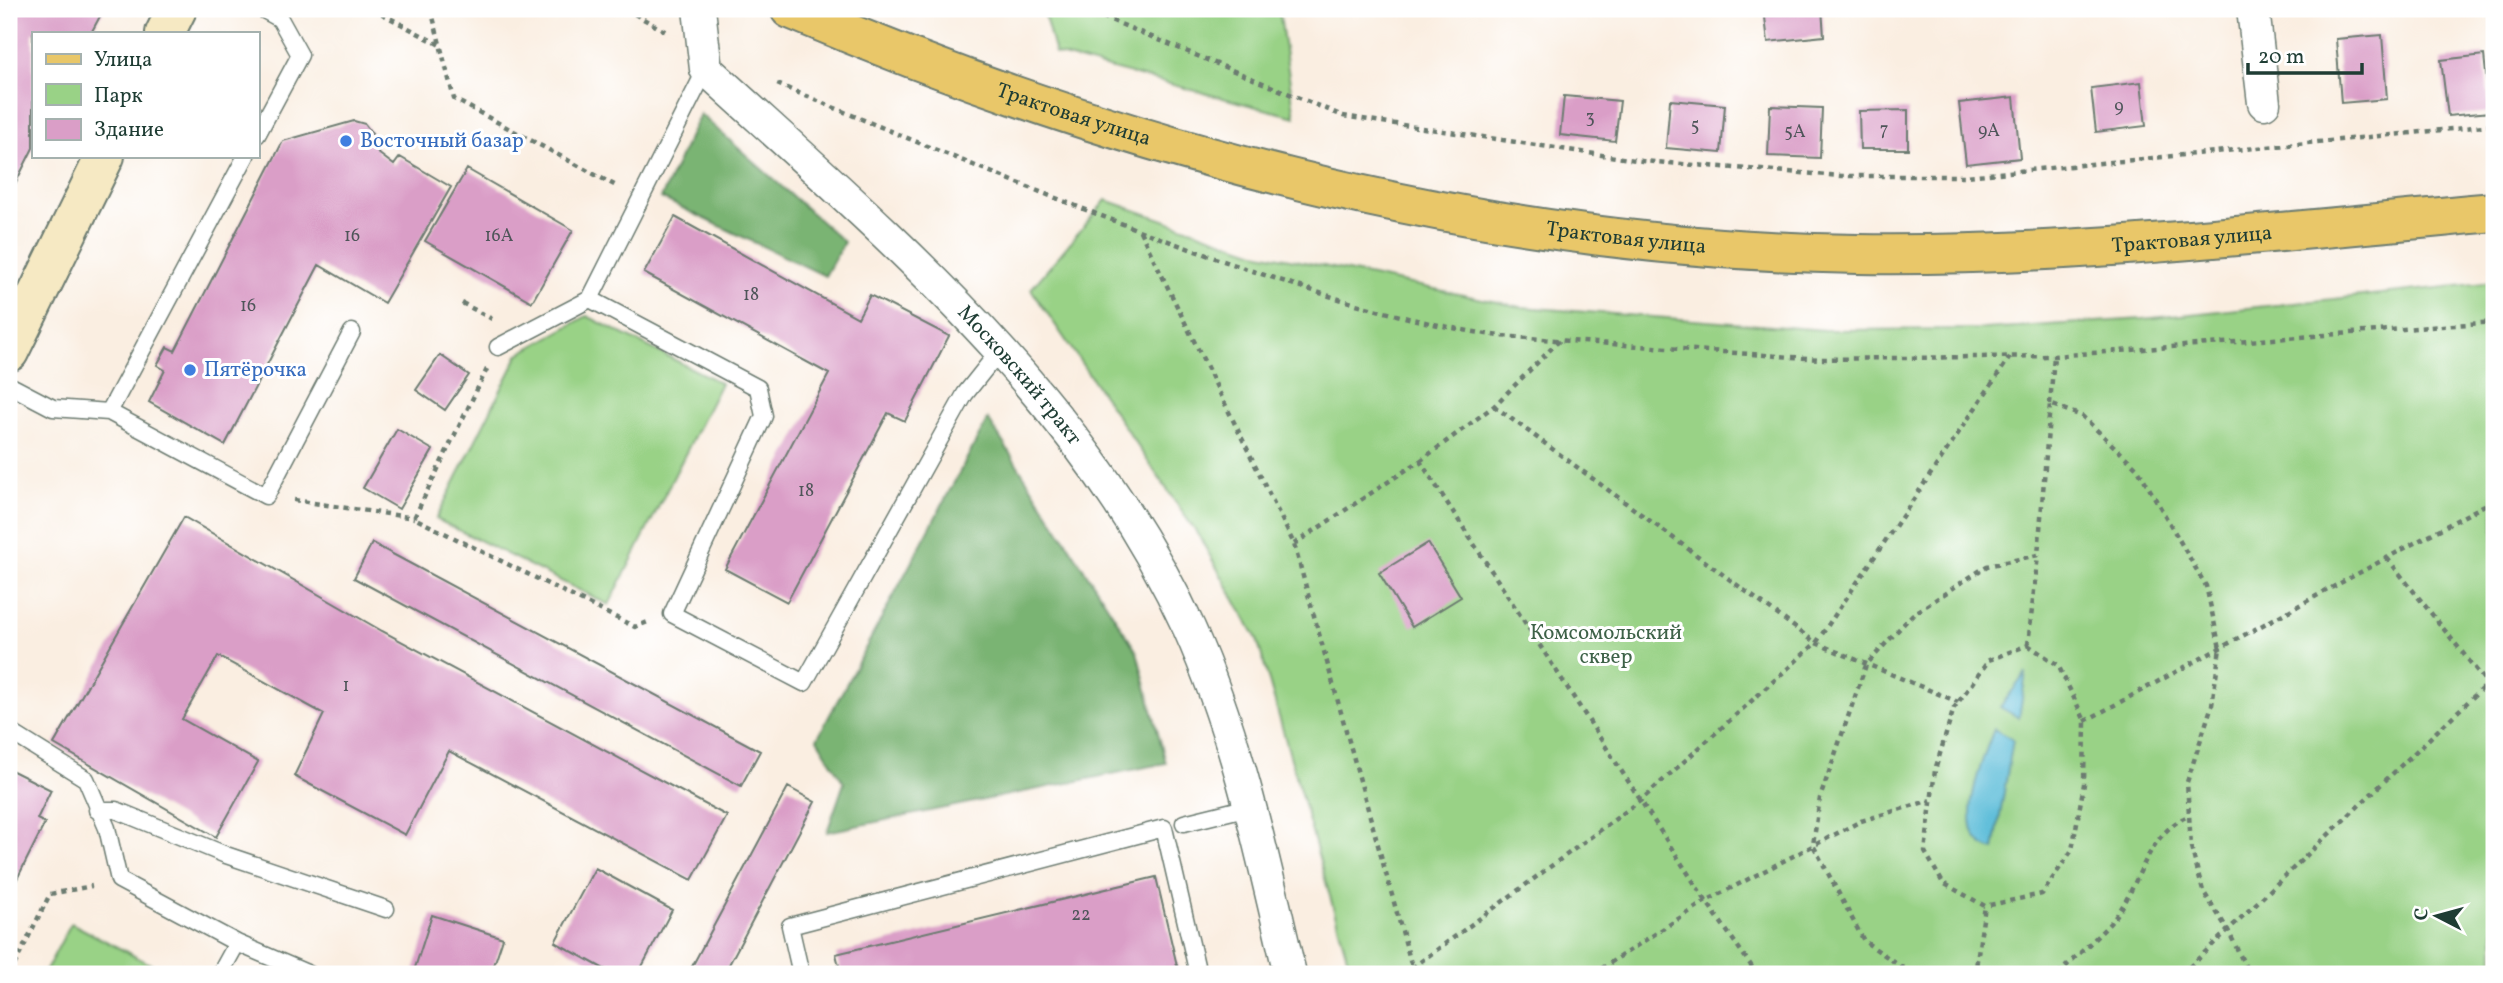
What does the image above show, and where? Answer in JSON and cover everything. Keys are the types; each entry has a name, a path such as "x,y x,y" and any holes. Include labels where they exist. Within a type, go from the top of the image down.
{"main road":[{"name":"Трактовая улица","path":"790,9 957,73 1187,151 1431,210 1656,243 1768,251 1946,254 2139,244 2494,212"}],"street":[{"path":"166,32 177,9"},
{"path":"699,9 705,62"},
{"path":"2253,9 2264,103"},
{"name":"Московский тракт","path":"705,62 877,224 976,322 1055,413 1138,529 1189,628 1223,715 1249,807 1290,974"},
{"path":"9,352 104,158"}],"lane":[{"path":"259,131 300,55 280,19 262,9"},
{"path":"498,347 590,299 705,62"},
{"path":"109,412 245,158"},
{"path":"590,299 758,388 764,416 672,614 804,683 965,394 1000,350"},
{"path":"9,385 53,408 109,412 267,496 352,332"},
{"path":"9,731 86,779 97,810 107,828 119,880 237,943 309,974"},
{"path":"1184,823 1249,807"},
{"path":"97,810 116,810 226,855 386,909"},
{"path":"801,974 790,926 1164,828 1198,974"},
{"path":"220,974 237,943"}],"path":[{"path":"373,9 441,46"},
{"path":"430,9 454,99 640,199"},
{"path":"626,9 705,62"},
{"path":"1084,9 1343,116 1643,161 1843,176 1967,176 2494,125"},
{"path":"767,80 1140,231 1326,297 1464,331 1820,359 2054,356 2494,322"},
{"path":"1140,231 1294,544 1413,971 1640,801 1816,643 2010,357"},
{"path":"1294,544 1420,461 1494,406 1561,340"},
{"path":"414,518 498,347"},
{"path":"2028,645 2039,555 2054,356"},
{"path":"2050,404 2082,416 2138,469 2206,586 2220,648 2212,705 2187,782 2191,847 2203,891 2228,930 2249,974"},
{"path":"1494,406 1816,643 1958,702"},
{"path":"1420,461 1640,801 1757,974"},
{"path":"267,496 414,518 635,626 672,614"},
{"path":"2085,721 2494,500"},
{"path":"1912,974 1864,941 1813,845 1820,798 1866,665 1912,615 1987,566 2039,555"},
{"path":"2387,558 2494,692"},
{"path":"2028,645 2058,666 2085,721 2084,784 2072,850 2042,894 1985,906 1943,883 1925,852 1934,770 1958,702 1989,660 2028,645"},
{"path":"2182,974 2494,677"},
{"path":"1592,974 1706,901 1813,845 1861,821 1931,800"},
{"path":"2058,974 2114,919 2138,872 2166,829 2189,815"},
{"path":"10,974 50,894 119,880"},
{"path":"1975,974 1985,906"}],"green space":[{"path":"1043,9 1279,9 1295,117 1055,54"},
{"path":"700,114 844,242 825,276 661,198"},
{"name":"Комсомольский сквер","path":"1106,200 1256,252 1521,307 1825,330 1984,329 2143,319 2494,282 2494,974 1352,974 1257,639 1200,538 1031,289"},
{"path":"587,316 721,383 609,605 436,519 519,354"},
{"path":"988,419 1137,652 1166,763 827,832 844,783 817,739"},
{"path":"71,923 169,974 44,974"}],"water":[{"path":"2026,673 2019,718 2000,707"},
{"path":"1994,729 2013,740 1994,850 1980,843 1973,831 1971,815 1977,777"}],"building":[{"path":"17,9 104,9 92,32 32,32 32,150 9,196 9,26"},
{"path":"1764,9 1822,9 1824,36 1768,42"},
{"path":"2382,35 2387,99 2341,103 2336,39"},
{"path":"2484,55 2490,112 2448,116 2441,60"},
{"path":"2141,82 2146,126 2096,132 2091,88"},
{"path":"1564,96 1620,101 1615,141 1560,135"},
{"path":"2014,97 2020,158 1966,164 1959,103"},
{"path":"1670,100 1725,105 1721,153 1666,148"},
{"path":"1770,106 1822,108 1820,158 1768,156"},
{"path":"1908,110 1908,149 1860,149 1859,111"},
{"path":"354,121 365,124 372,134 378,153 394,165 400,157 451,187 384,303 319,265 225,445 149,402 165,370 157,365 167,347 175,351 283,141"},
{"path":"467,169 573,230 532,302 425,241"},
{"path":"675,217 858,318 870,295 949,336 905,421 888,413 787,602 725,569 829,374 644,273"},
{"path":"440,355 469,375 445,410 416,390"},
{"path":"397,429 433,450 399,509 363,488"},
{"path":"184,517 382,631 727,816 692,880 449,751 405,835 294,776 324,714 218,656 182,719 258,762 216,837 54,744"},
{"path":"372,543 760,751 741,786 354,578"},
{"path":"1428,543 1461,597 1412,627 1379,573"},
{"path":"9,769 51,790 37,819 45,823 12,889 9,888"},
{"path":"788,787 815,802 724,974 688,974"},
{"path":"595,868 672,910 638,974 604,974 606,970 555,942"},
{"path":"1156,877 1179,974 841,974 836,954"},
{"path":"432,915 503,938 491,974 413,974"}],"place":[{"name":"Восточный базар","path":"346,141"},
{"name":"Пятёрочка","path":"190,370"}]}
